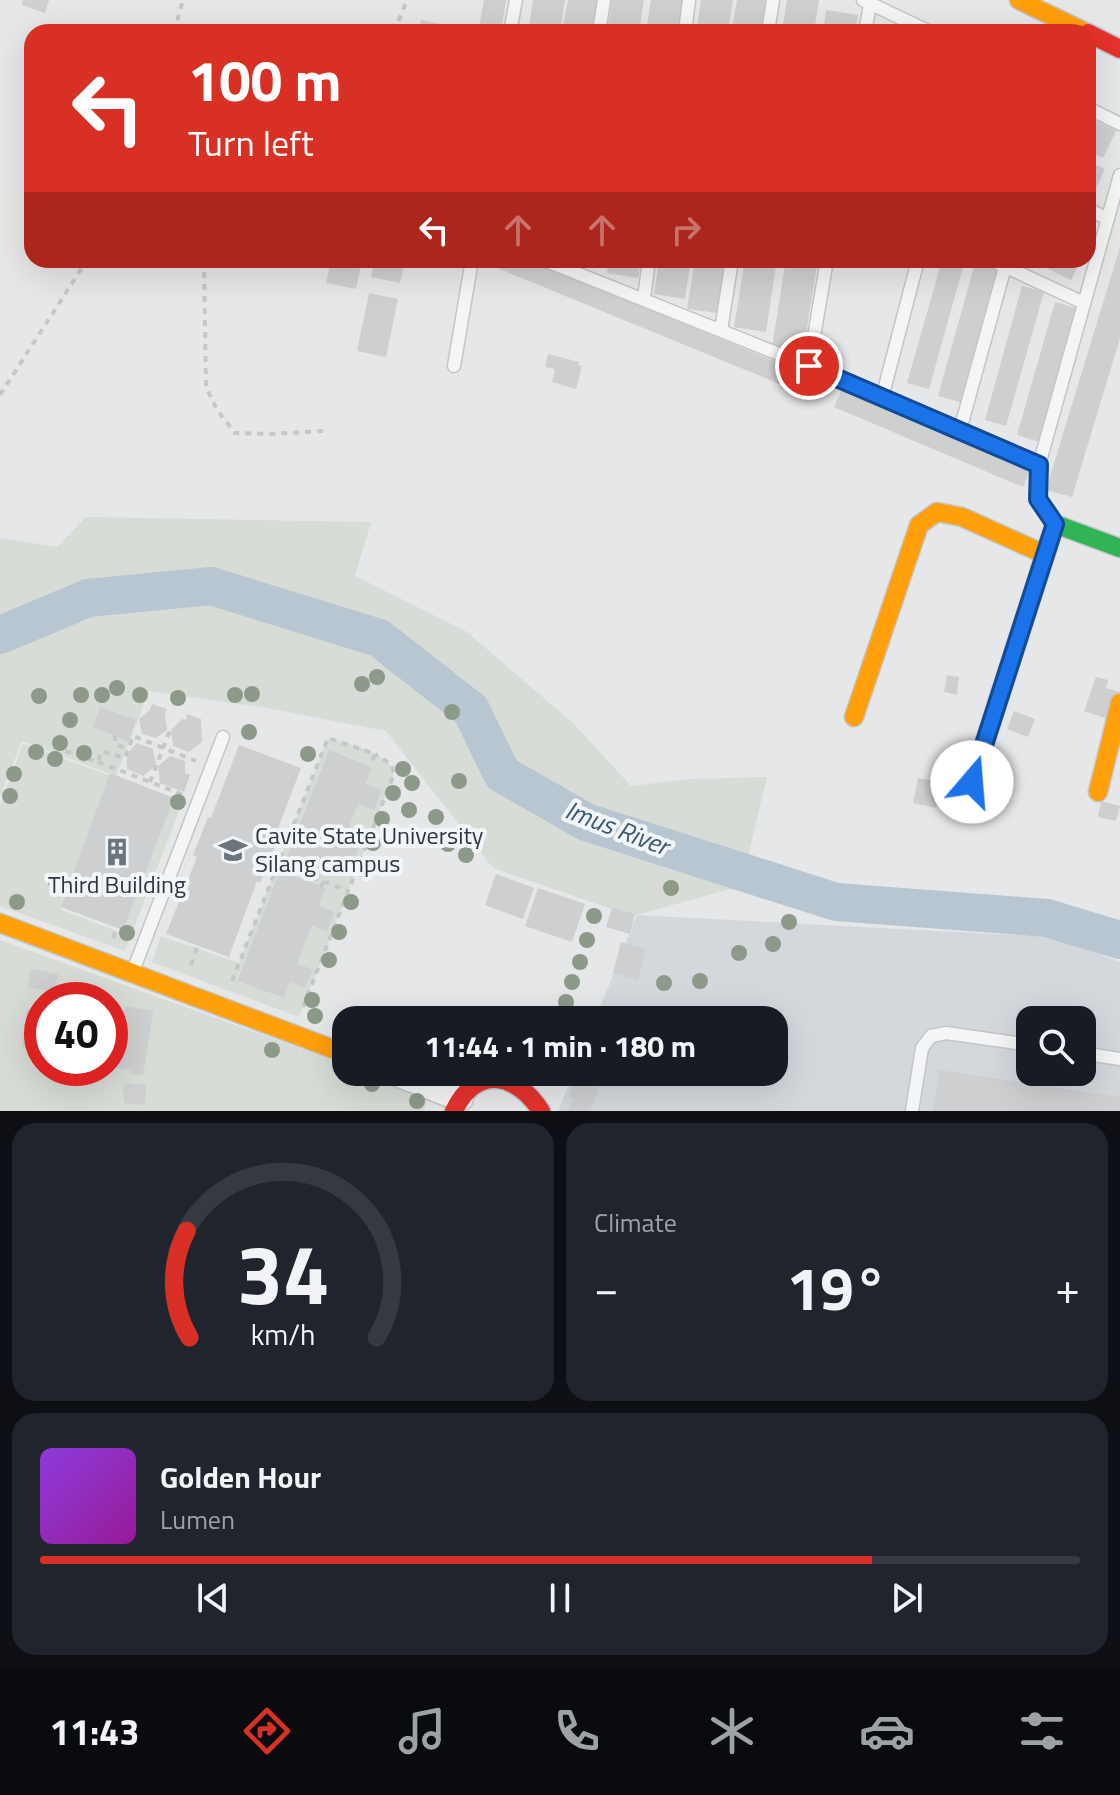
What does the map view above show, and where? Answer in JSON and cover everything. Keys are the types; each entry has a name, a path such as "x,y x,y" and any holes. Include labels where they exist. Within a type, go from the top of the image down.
{"street":[{"path":"1019,0 1068,24"},
{"path":"1096,37 1120,49"},
{"path":"854,717 919,525 937,512 962,517 1044,554"},
{"path":"942,795 972,782 1055,524 1120,548"},
{"path":"1098,792 1120,703"},
{"path":"0,923 332,1049"},
{"path":"421,1086 457,1105 476,1083 498,1078 520,1084 529,1091 541,1111"}],"lane":[{"path":"512,24 516,0"},
{"path":"600,24 604,0"},
{"path":"686,24 689,0"},
{"path":"769,24 773,0"},
{"path":"866,24 868,1 914,24"},
{"path":"1096,112 1120,124"},
{"path":"1096,261 1120,175"},
{"path":"1096,213 1108,219"},
{"path":"454,366 471,268"},
{"path":"574,268 1039,465"},
{"path":"644,298 648,268"},
{"path":"721,330 731,268"},
{"path":"809,366 826,268"},
{"path":"882,398 916,268"},
{"path":"960,430 1005,268"},
{"path":"1007,268 1084,303"},
{"path":"1055,524 1038,499 1039,465 1094,268"},
{"path":"132,974 223,737"},
{"path":"912,1111 922,1048 931,1036 946,1033 1016,1043"},
{"path":"1096,1055 1120,1059"}],"path":[{"path":"176,24 183,0"},
{"path":"397,24 407,0"},
{"path":"0,395 82,268"},
{"path":"204,268 206,387 217,410 235,433 323,431"},
{"path":"150,782 170,730"},
{"path":"115,735 115,743 127,750"},
{"path":"98,762 102,751 125,758 133,736 197,761 193,772"},
{"path":"228,990 328,738 375,754 391,764 394,774 299,1017"},
{"path":"54,747 150,782 168,792 184,795 189,784"},
{"path":"370,766 375,754"},
{"path":"279,864 348,891"},
{"path":"187,975 197,948"}],"shaded area":[{"path":"86,517 371,522 355,576 467,632 574,724 631,786 691,779 767,777 741,886 637,915 609,908 493,868 386,731 266,708 149,691 116,776 22,741 0,797 0,538 57,547"},
{"path":"328,738 367,750 385,760 394,774 299,1017 152,962 161,936 239,963","holes":["329,750 372,767 366,784 382,790 374,810 358,804 344,841 359,848 352,865 337,860 330,877 285,859","281,871 326,889 319,906 335,912 327,932 312,926 297,963 312,970 306,987 290,982 283,998 237,980"]},
{"path":"23,744 111,776 61,910 122,933 175,794 184,798 125,951 0,906 0,805"},
{"path":"637,915 1052,937 1120,962 1120,1111 558,1111 568,1086 788,1086 788,1006 601,1006"},
{"path":"0,940 116,982 24,982 24,1086 128,1086 128,986 332,1060 332,1086 408,1086 429,1093 424,1111 0,1111"}],"building":[{"path":"23,0 49,0 45,13 22,5"},
{"path":"484,0 506,0 502,24 480,24"},
{"path":"533,0 565,0 561,24 529,24"},
{"path":"568,0 600,0 596,24 564,24"},
{"path":"612,0 644,0 640,24 608,24"},
{"path":"651,0 683,0 679,24 647,24"},
{"path":"701,0 733,0 729,24 697,24"},
{"path":"737,0 769,0 765,24 732,24"},
{"path":"787,0 819,0 815,24 783,24"},
{"path":"826,10 858,15 856,24 824,24"},
{"path":"1096,121 1116,131 1103,158 1096,155"},
{"path":"1096,165 1105,169 1096,188"},
{"path":"1120,247 1120,338 1072,497 1046,490"},
{"path":"329,268 360,268 356,289 326,283"},
{"path":"373,268 403,268 400,283 371,277"},
{"path":"497,268 548,268 794,369 787,387"},
{"path":"608,268 640,268 638,278 607,273"},
{"path":"658,268 690,268 685,299 654,294"},
{"path":"694,268 726,268 718,313 687,309"},
{"path":"744,268 776,268 766,332 734,327"},
{"path":"785,268 817,268 803,352 772,347"},
{"path":"940,268 963,268 929,389 907,383"},
{"path":"974,268 997,269 960,402 938,396"},
{"path":"1047,268 1077,268 1071,280"},
{"path":"1022,286 1044,292 1006,426 985,420"},
{"path":"369,293 398,299 386,357 357,351"},
{"path":"1055,302 1076,308 1039,442 1017,435"},
{"path":"548,354 579,362 578,365 582,366 576,389 552,382 555,369 545,367"},
{"path":"842,388 1031,468 1023,487 834,407"},
{"path":"947,675 959,677 957,695 944,692"},
{"path":"1096,677 1108,680 1106,688 1120,692 1111,720 1084,711"},
{"path":"152,704 167,709 167,730 156,738 142,734 139,719 150,710"},
{"path":"100,707 136,720 128,741 93,727"},
{"path":"1014,711 1035,719 1028,737 1007,729"},
{"path":"187,714 201,719 202,742 189,752 173,746 171,730 182,719 186,720"},
{"path":"137,743 153,749 156,765 143,776 127,769 127,754"},
{"path":"239,745 301,768 273,842 276,843 260,883 257,881 229,957 166,934 197,857 193,855"},
{"path":"329,750 372,767 366,784 382,790 374,810 358,804 344,841 359,848 352,866 337,860 330,877 285,860"},
{"path":"170,756 185,761 185,773 190,775 184,792 160,783 158,766"},
{"name":"Third Building","path":"110,773 174,798 123,930 61,907"},
{"path":"918,778 940,782 936,808 913,803"},
{"path":"1101,801 1120,806 1116,821 1098,817"},
{"path":"280,871 326,888 319,906 335,912 327,932 312,926 297,963 313,970 305,988 290,982 284,998 237,981"},
{"path":"496,874 534,888 523,919 485,905"},
{"path":"538,888 585,904 572,942 525,926"},
{"path":"612,908 635,914 630,934 606,927"},
{"path":"621,942 646,949 638,980 613,973"},
{"path":"31,969 58,974 57,982 28,982"},
{"path":"128,1007 153,1011 143,1075 130,1074"},
{"path":"939,1070 1016,1081 1016,1086 1046,1086 1120,1097 1120,1111 933,1111"},
{"path":"128,1083 146,1085 145,1105 124,1103 123,1086 128,1086"},
{"path":"573,1086 599,1086 590,1111 569,1111 573,1099 569,1098"}],"waterway":[{"name":"Imus River","path":"0,635 88,598 211,586 379,638 471,710 502,774 586,822 836,902 1047,918 1120,940"}],"traffic: fast":[{"path":"942,795 972,782 1055,524 1120,548"}],"traffic: slow":[{"path":"1019,0 1068,24"},
{"path":"854,717 919,525 937,512 962,517 1044,554"},
{"path":"1098,792 1120,703"},
{"path":"0,923 332,1049"}],"traffic: jam":[{"path":"1096,37 1120,49"},
{"path":"454,1111 473,1086 496,1079 520,1088 541,1111"}],"place":[{"name":"Cavite State University Silang campus","path":"233,850"},
{"name":"Third Building","path":"117,852"}],"route":[{"path":"809,366 1039,465 1038,499 1055,524 972,782"}]}
